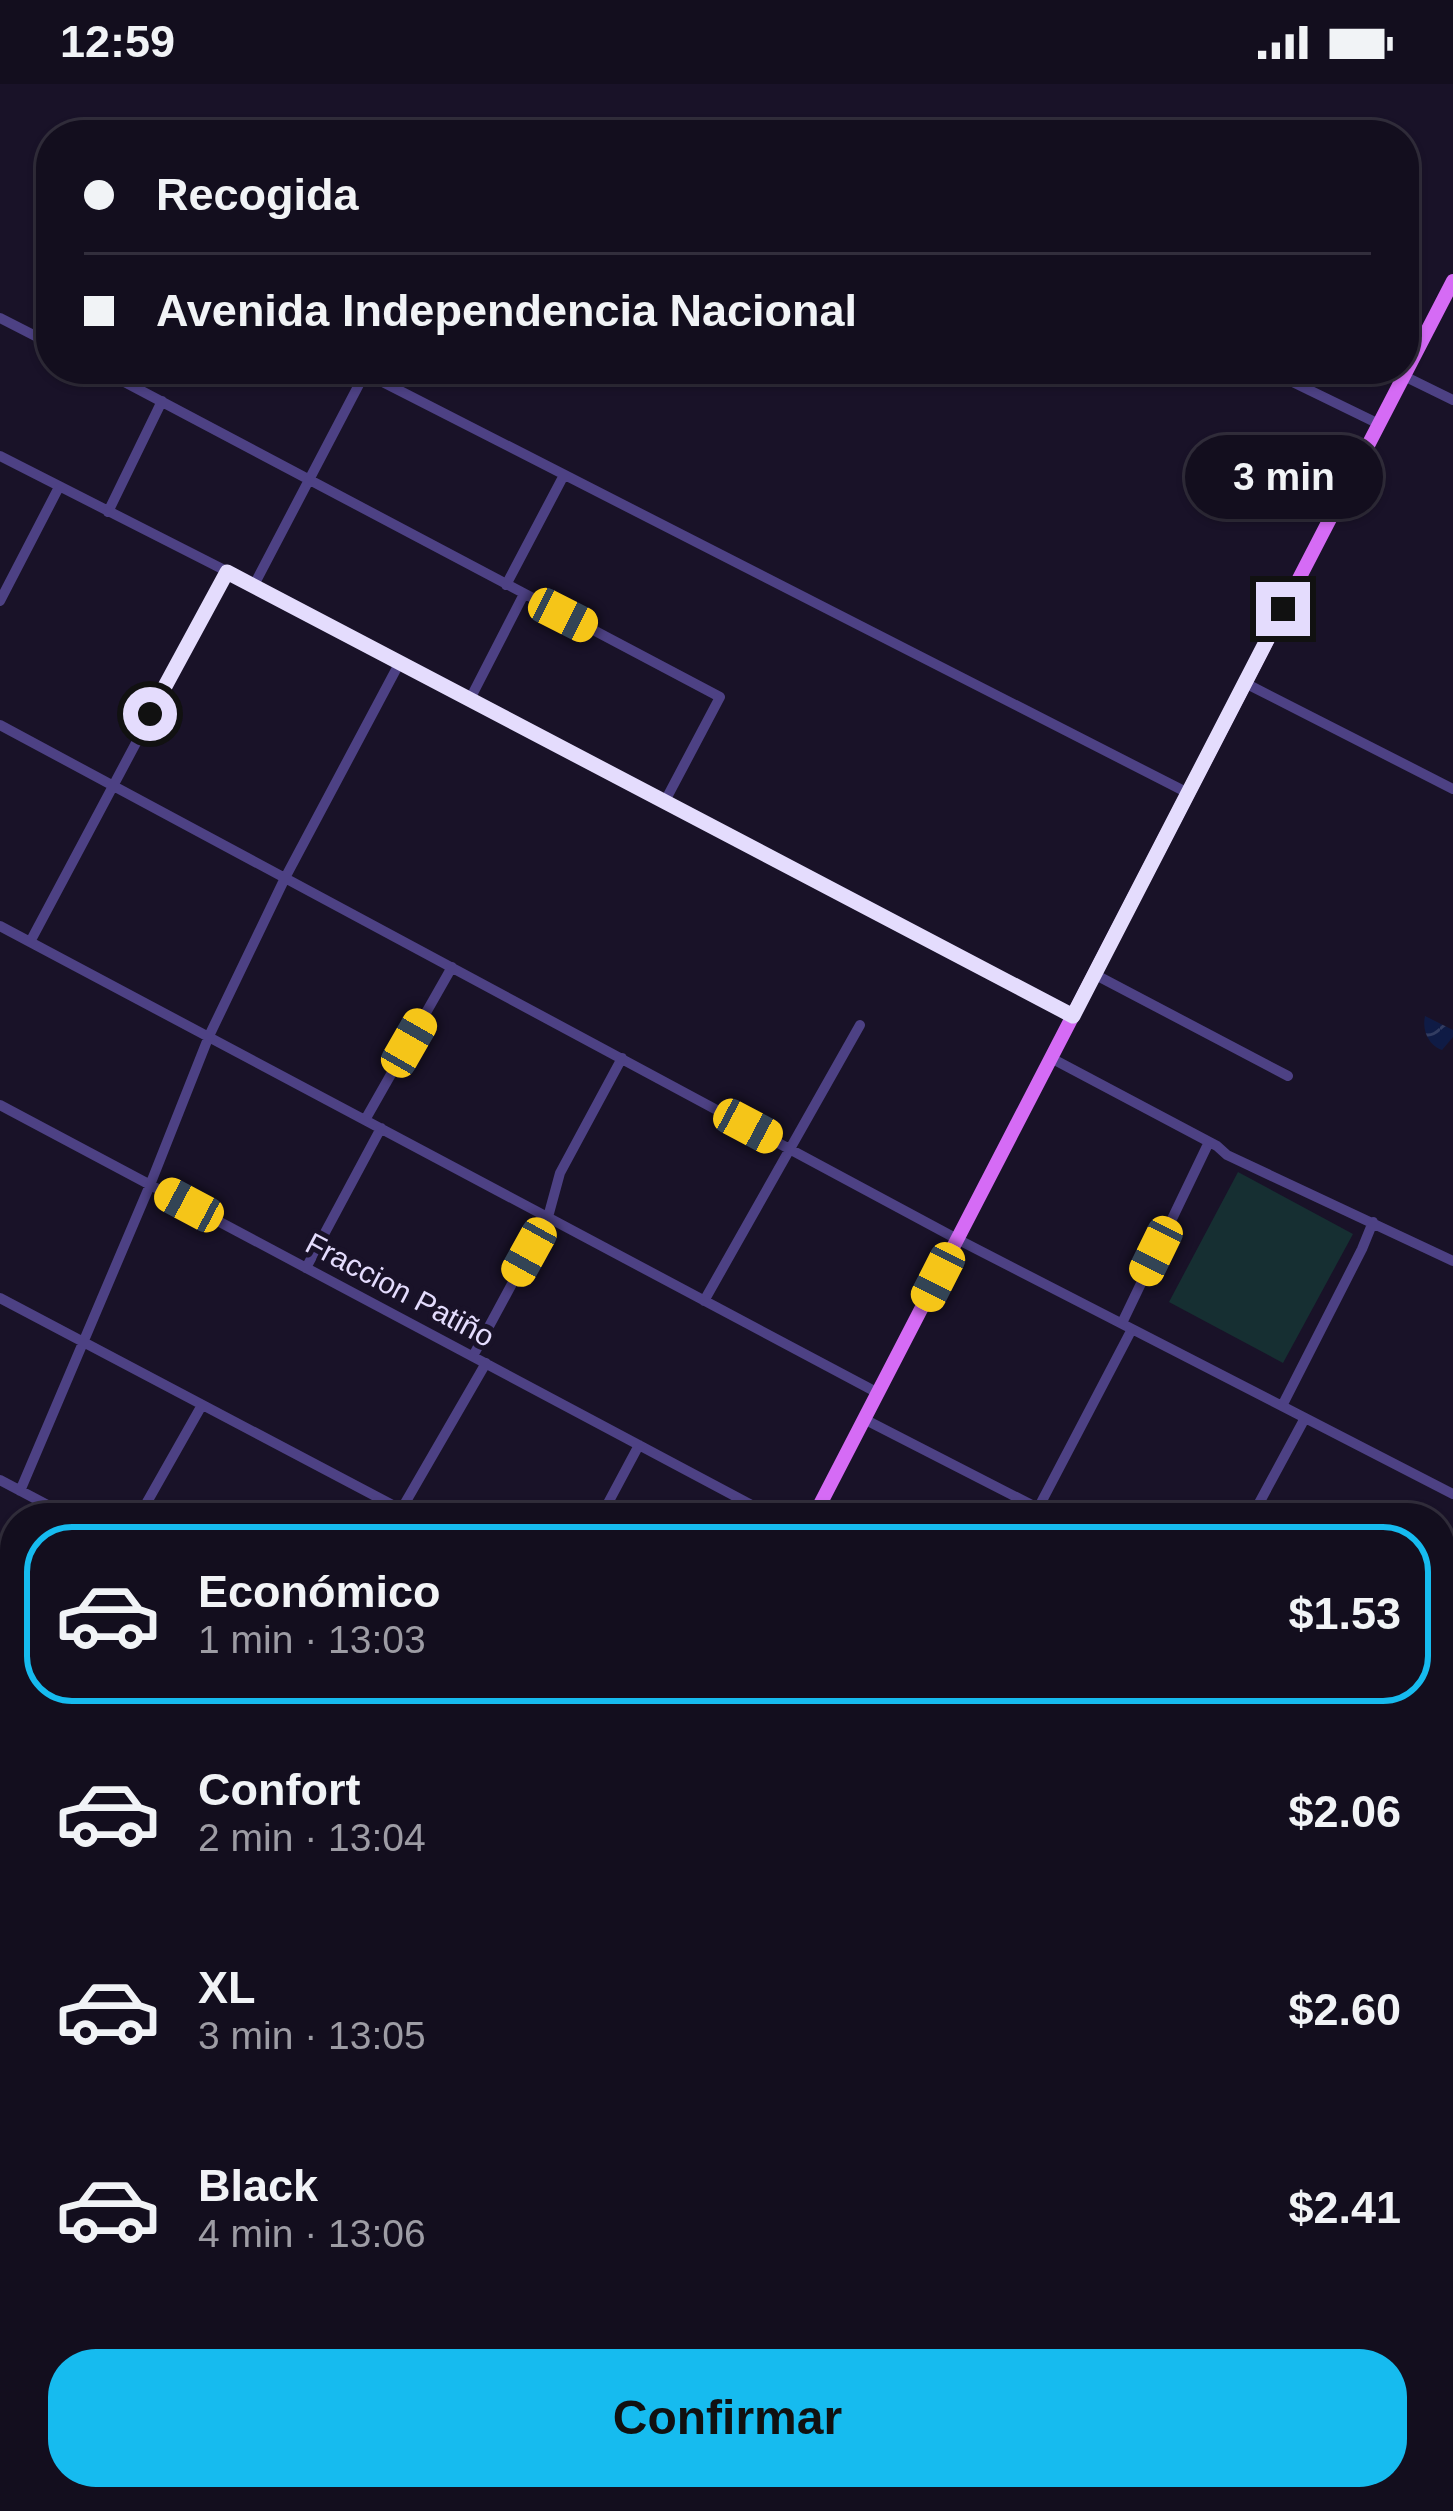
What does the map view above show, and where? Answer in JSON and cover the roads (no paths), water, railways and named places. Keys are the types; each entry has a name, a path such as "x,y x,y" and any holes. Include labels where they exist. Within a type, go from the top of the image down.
{"main road":[{"path":"1419,347 1453,281"},
{"path":"821,1503 1400,384"}],"street":[{"path":"0,318 36,336"},
{"path":"1419,383 1453,400"},
{"path":"129,384 720,697 665,801"},
{"path":"254,585 358,384"},
{"path":"386,384 1188,793"},
{"path":"1297,384 1379,424"},
{"path":"108,512 162,401"},
{"path":"0,456 1073,1016"},
{"path":"506,585 564,475"},
{"path":"0,601 59,487"},
{"path":"30,941 227,572"},
{"path":"470,699 524,594"},
{"path":"20,1491 209,1036 284,878 400,662"},
{"path":"1245,682 1453,789"},
{"path":"0,725 957,1239 1452,1491"},
{"path":"0,926 878,1394"},
{"path":"365,1120 452,967"},
{"path":"1094,974 1288,1076"},
{"path":"704,1300 860,1025"},
{"path":"472,1356 548,1217 560,1173 622,1058"},
{"path":"1051,1058 1227,1156 1453,1261"},
{"name":"Fraccion Patiño","path":"0,1105 748,1503"},
{"path":"306,1268 380,1128"},
{"path":"1041,1503 1209,1142"},
{"path":"1282,1406 1373,1222"},
{"path":"0,1298 380,1503"},
{"path":"399,1503 486,1363"},
{"path":"146,1503 202,1405"},
{"path":"1258,1503 1304,1418"},
{"path":"865,1419 1018,1503"},
{"path":"608,1503 639,1445"},
{"path":"0,1498 4,1482 43,1503"}],"water":[{"path":"1425,1016 1453,1030 1442,1050 1427,1036"}]}
